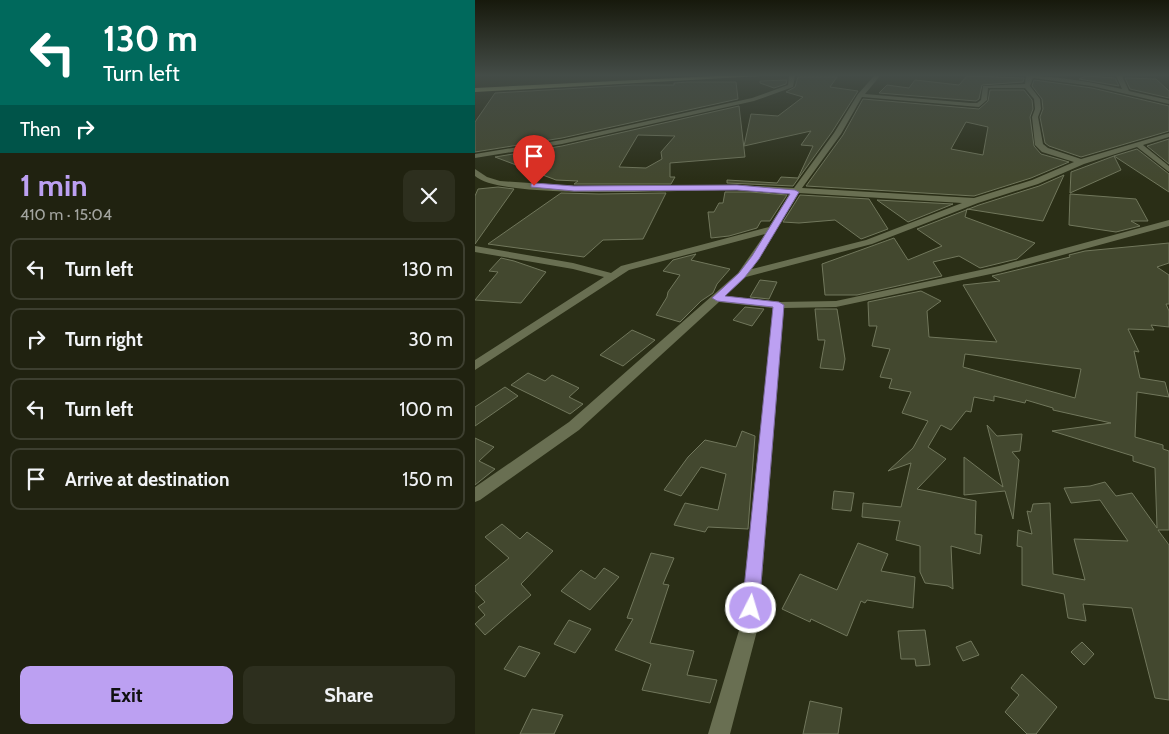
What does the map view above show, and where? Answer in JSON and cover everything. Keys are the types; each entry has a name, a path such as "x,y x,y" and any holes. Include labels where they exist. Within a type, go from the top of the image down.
{"street":[{"path":"475,156 562,142 704,110"},
{"path":"475,495 574,426 742,275 795,192 837,134 851,110"},
{"path":"1038,110 1035,117 1039,145 1045,150 1081,162"},
{"path":"742,275 869,242 975,201 1035,182 1081,162 1169,135"},
{"path":"1137,144 1169,170"},
{"path":"475,171 485,180 519,185 574,189 737,187 795,192 975,201"},
{"path":"717,298 779,305 836,304 1000,269 1169,223"},
{"path":"475,366 625,268 773,229"},
{"path":"475,249 573,266 612,276"},
{"path":"719,734 749,627 779,305"}],"building":[{"path":"483,110 687,110 562,138 475,152 475,122"},
{"path":"720,110 740,110 745,157 670,163 670,177 675,177 671,184 574,184 578,181 556,180 495,157 562,146","holes":["638,135 675,136 661,152 662,159 646,168 619,167"]},
{"path":"786,110 846,110 793,186 727,183 727,180 777,183 781,177 798,178 813,146 801,145 811,131 744,146 751,114 778,116"},
{"path":"857,110 1033,110 1030,117 1034,146 1041,154 1069,162 1031,178 974,196 806,186 843,135","holes":["966,122 988,127 983,155 951,149"]},
{"path":"1043,110 1169,110 1169,131 1081,157 1045,143 1040,117"},
{"path":"1169,139 1169,164 1147,146"},
{"path":"1137,149 1169,174 1169,192 1114,156"},
{"path":"1114,156 1121,170 1070,193 1071,172"},
{"path":"1064,175 1043,221 968,209 1039,186"},
{"path":"498,187 514,189 475,244 475,196 478,189"},
{"path":"725,192 787,195 770,221 761,221 757,228 729,236 711,238 708,212 714,212 719,203 723,203"},
{"path":"561,193 666,193 643,239 603,240 584,257 488,244"},
{"path":"1070,194 1136,199 1148,221 1131,221 1140,226 1116,232 1069,225"},
{"path":"800,195 869,199 888,229 861,239 835,220 799,223 783,222"},
{"path":"877,200 953,204 908,222"},
{"path":"967,210 965,217 1035,243 1017,259 980,268 959,256 933,262 942,276 857,295 825,295 822,264 894,238 908,260 942,246 917,229"},
{"path":"1169,243 1169,263 1157,267 1169,275 1169,304 1166,304 1169,311 1169,327 1151,325 1154,330 1128,329 1139,352 1134,351 1140,378 1165,382 1169,397 1137,392 1135,437 1163,445 1163,449 1169,451 1169,530 1158,530 1169,545 1169,700 1155,698 1132,608 1083,604 1086,621 1068,618 1064,594 1022,585 1022,547 1017,546 1018,530 1032,534 1027,511 1031,512 1033,504 1050,503 1053,574 1085,580 1074,539 1128,541 1100,500 1071,503 1064,488 1090,486 1105,482 1116,496 1132,493 1157,528 1155,468 1133,461 1133,456 1052,431 1111,423 1053,410 1053,408 1026,400 1025,403 994,396 994,401 974,397 971,412 966,411 951,430 941,425 928,447 946,459 917,489 976,501 975,534 982,535 980,554 951,546 953,589 948,586 925,583 920,572 920,546 896,540 900,521 862,517 863,503 901,507 911,463 888,471 913,448 928,421 902,413 911,392 889,388 892,379 880,377 890,349 872,346 877,326 869,326 868,302 921,291 941,301 927,311 929,337 997,342 963,285 1000,281 992,276 1070,257 1069,255 1085,251","holes":["965,354 1081,369 1075,398 963,367"]},
{"path":"696,254 691,260 730,269 717,284 713,293 701,301 680,322 656,315 668,292 680,275 663,271 673,260"},
{"path":"501,258 546,272 521,303 475,300 498,272 489,271"},
{"path":"760,280 777,282 769,299 750,297"},
{"path":"745,307 764,309 752,326 733,320"},
{"path":"815,309 837,309 845,359 843,370 820,368 825,340 818,340"},
{"path":"632,330 655,340 623,366 600,355"},
{"path":"528,373 545,381 552,375 579,388 569,397 583,404 570,414 511,385"},
{"path":"505,387 518,396 475,426 475,407"},
{"path":"987,425 997,436 1022,434 1020,451 1012,452 1019,460 1013,519 1005,491 964,495 964,457 1003,487"},
{"path":"742,431 755,436 748,529 708,527 705,532 674,525 685,503 718,510 726,474 701,467 681,496 664,490 688,457 705,440 736,447"},
{"path":"475,438 494,447 479,461 495,469 475,485"},
{"path":"834,491 854,493 851,511 832,509"},
{"path":"502,524 520,539 527,532 553,551 521,584 531,595 485,635 475,624 485,615 478,607 485,602 475,591 475,586 509,558 485,537"},
{"path":"858,543 888,554 881,571 915,577 913,608 867,600 865,603 861,601 847,636 811,619 810,622 782,609 800,574 837,590"},
{"path":"651,553 674,558 663,584 669,585 650,643 694,651 687,675 717,680 710,703 642,690 651,664 615,650 633,619 627,618"},
{"path":"604,568 619,577 590,610 561,591 581,570 595,579"},
{"path":"569,620 591,629 575,653 554,644"},
{"path":"925,630 930,665 916,666 915,659 901,659 898,631"},
{"path":"971,641 979,655 963,661 956,647"},
{"path":"1082,642 1094,654 1084,665 1071,652"},
{"path":"519,646 540,653 525,677 504,669"},
{"path":"1022,674 1057,707 1036,734 1027,734 1005,712 1019,695 1011,688"},
{"path":"810,701 842,708 838,734 803,734"},
{"path":"532,709 563,715 554,734 520,734"}],"route":[{"path":"534,186 574,189 737,187 795,192 756,257 742,275 717,298 779,305 751,608"}]}
